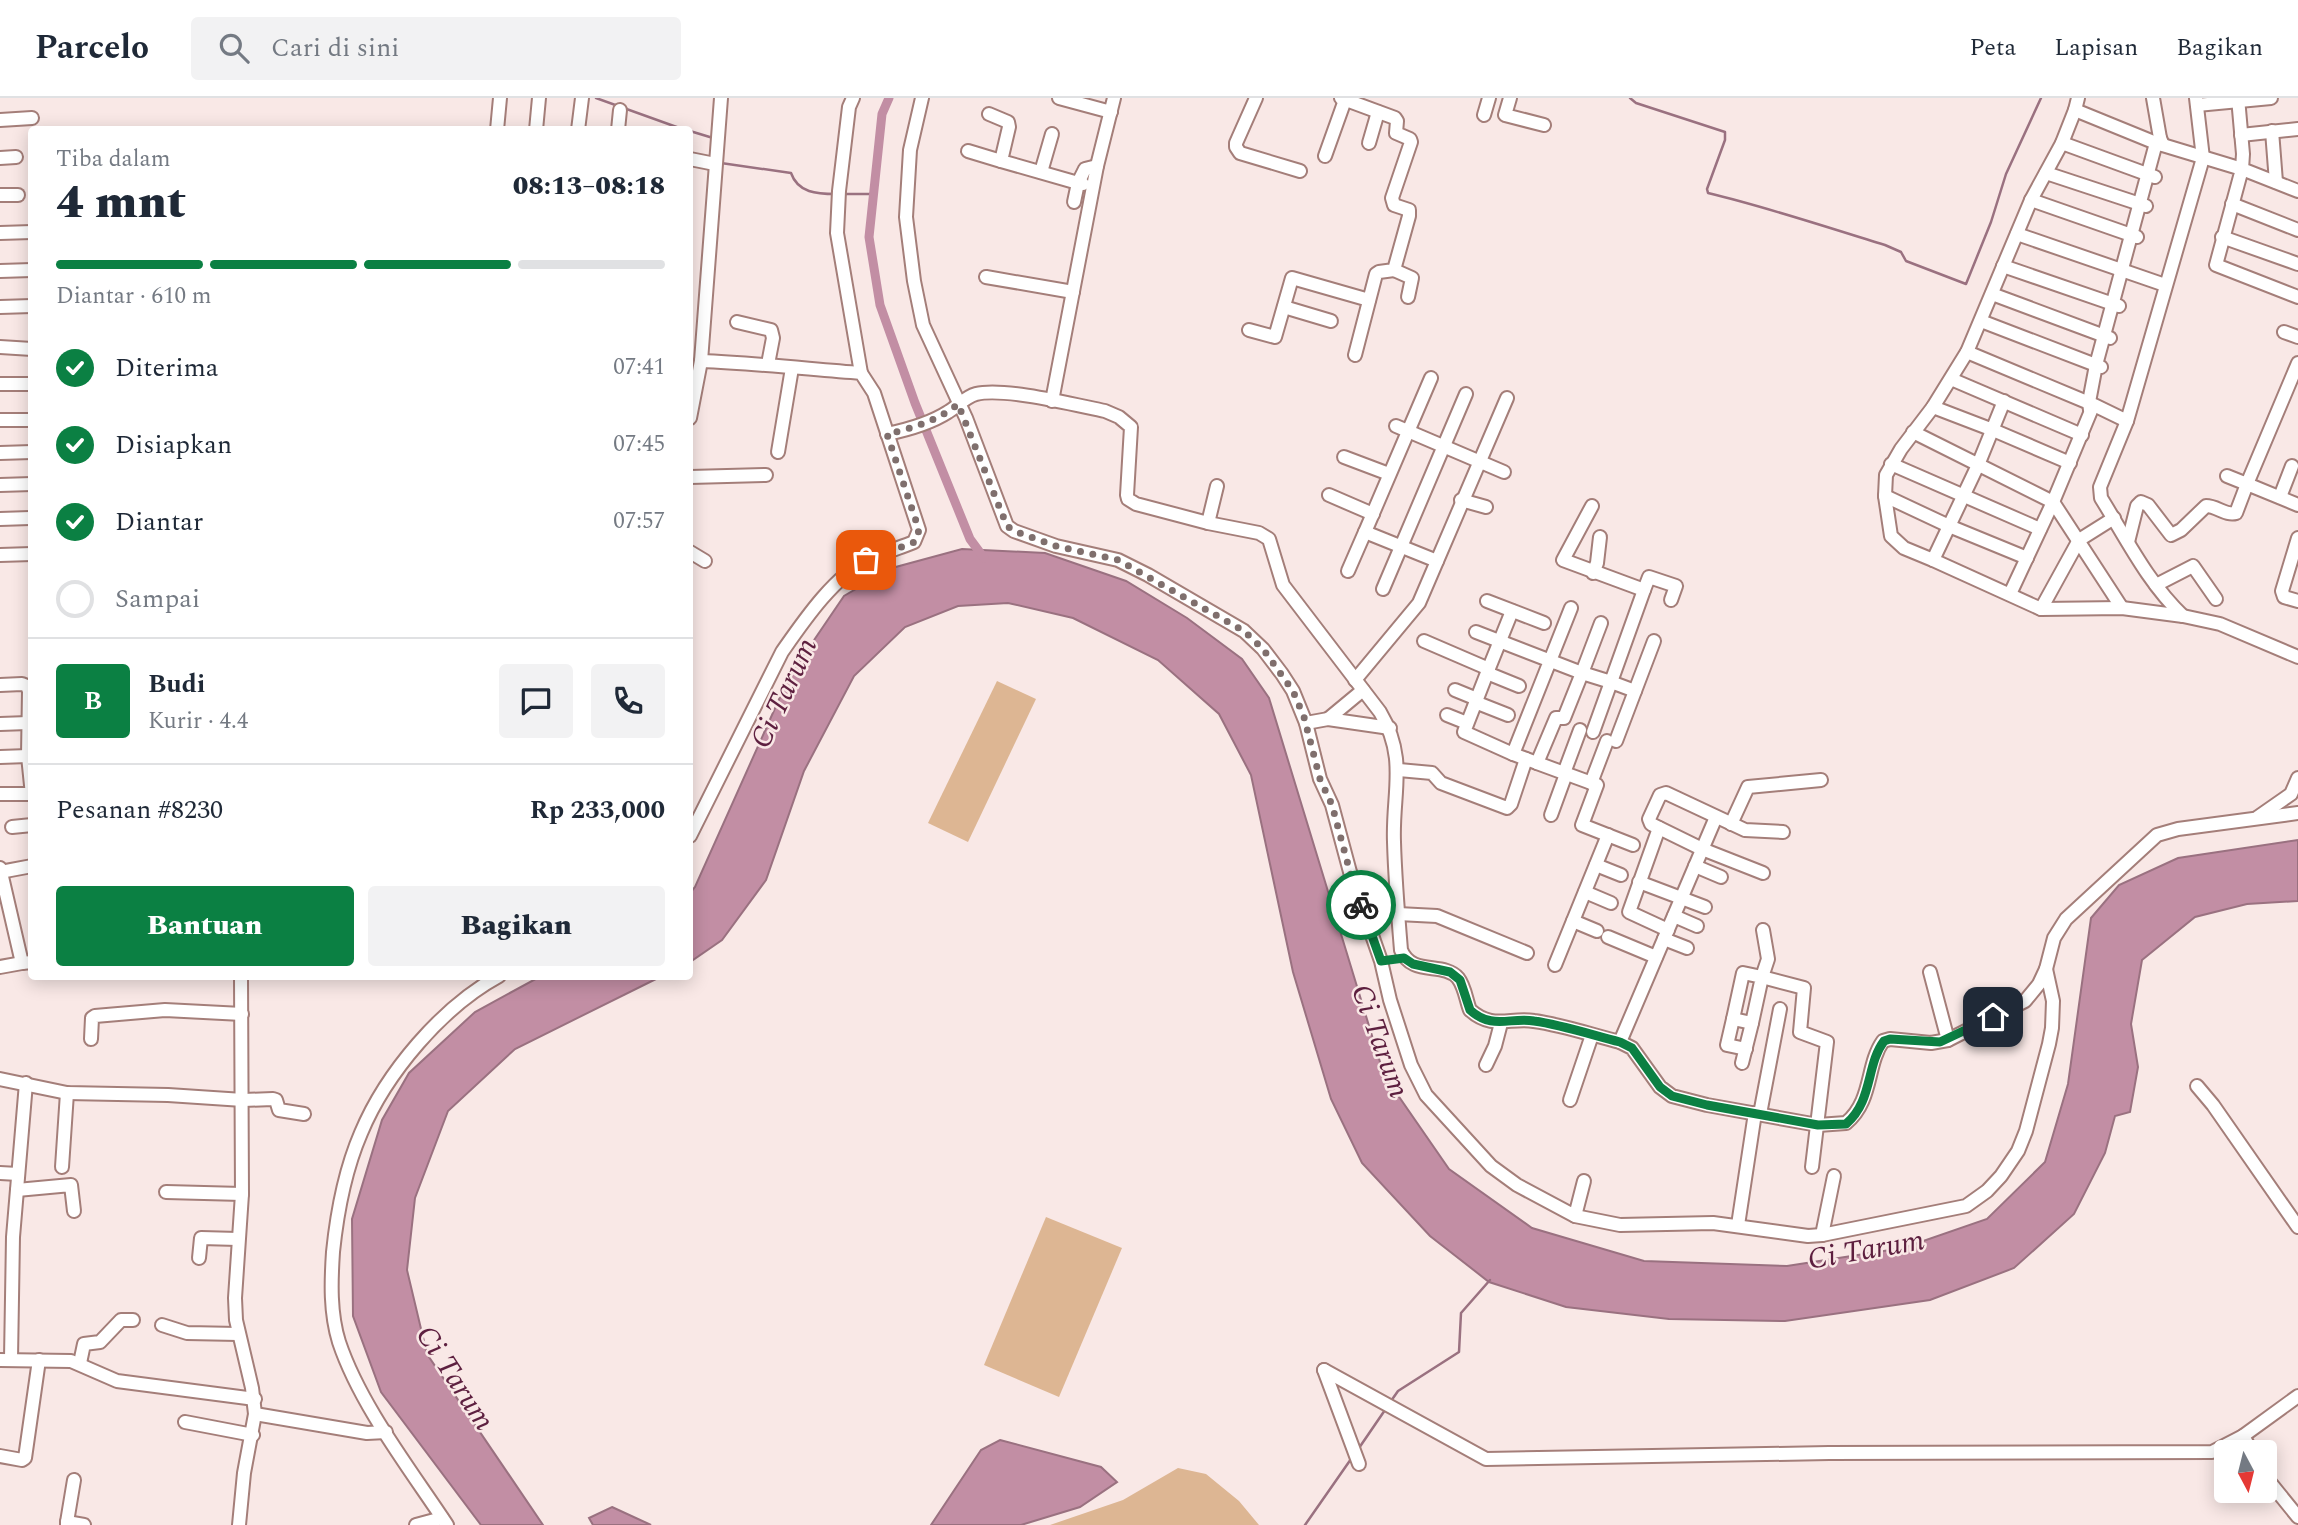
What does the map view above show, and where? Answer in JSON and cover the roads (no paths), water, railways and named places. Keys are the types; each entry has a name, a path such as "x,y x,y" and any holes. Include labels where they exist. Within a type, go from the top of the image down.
{"street":[{"path":"497,126 500,98"},
{"path":"536,126 539,98"},
{"path":"578,126 582,98"},
{"path":"693,402 701,361 721,98"},
{"path":"693,830 782,652 796,632 839,580 866,560 915,542 919,537 874,393 861,373 837,233 840,179 849,107 853,98"},
{"path":"922,98 910,150 906,217 914,281 923,325 1007,526 1056,546 1118,560 1244,631 1263,649 1282,674 1293,691 1306,723 1320,779 1332,805 1350,872 1381,961 1390,1000 1411,1065 1426,1095 1443,1117 1497,1171 1574,1216 1620,1225 1738,1225 1808,1236 1966,1206 1987,1191 2001,1176 2018,1151 2031,1117 2052,1028 2053,1001 2046,969"},
{"path":"1059,98 1111,112"},
{"path":"1052,401 1097,166 1114,98"},
{"path":"1256,98 1236,143 1237,150 1300,171"},
{"path":"1484,115 1489,98"},
{"path":"1510,98 1505,115 1544,125"},
{"path":"2183,616 2156,585 2128,542 2101,498 2100,487 2127,421 2203,158 2196,101 2271,98"},
{"path":"1325,156 1343,99 1372,106 1396,120 1396,133 1411,142 1392,198 1394,205 1407,208 1410,214 1394,270"},
{"path":"2010,594 2070,463 2091,406 2123,269 2135,237 2160,142 2152,99"},
{"path":"2238,99 2242,169 2216,262 2218,267 2298,297"},
{"path":"2298,191 2160,142 2076,104 2062,143 2031,200 1967,352 1933,407 1891,464 1885,481 1891,536 1904,548 2041,609 2122,608 2183,616 2220,624 2298,657"},
{"path":"1369,143 1372,106"},
{"path":"618,126 620,110"},
{"path":"989,114 1006,120 1009,127 1001,161"},
{"path":"0,120 32,118"},
{"path":"2241,135 2298,129"},
{"path":"2272,131 2276,182"},
{"path":"1041,172 1052,134"},
{"path":"2062,143 2152,176"},
{"path":"968,152 1093,188"},
{"path":"0,158 16,157"},
{"path":"693,160 715,164"},
{"path":"1074,202 1078,183 1085,169 1097,166"},
{"path":"2046,173 2143,205"},
{"path":"0,195 18,195"},
{"path":"2031,200 2135,237"},
{"path":"2232,204 2298,230"},
{"path":"0,233 28,232"},
{"path":"2017,234 2165,285"},
{"path":"2222,237 2298,264"},
{"path":"2003,266 2116,305"},
{"path":"0,271 28,270"},
{"path":"1354,355 1377,272 1394,270 1412,278 1408,297"},
{"path":"986,277 1073,292"},
{"path":"1249,330 1275,337 1292,278 1369,300"},
{"path":"1992,294 2107,337"},
{"path":"0,307 28,306"},
{"path":"1284,307 1331,321"},
{"path":"1981,321 2099,366"},
{"path":"737,322 771,330 773,338 768,364"},
{"path":"2284,332 2298,337"},
{"path":"0,347 28,349"},
{"path":"1967,352 2127,421"},
{"path":"701,361 861,373"},
{"path":"778,452 792,368"},
{"path":"2128,542 2137,506 2141,502 2148,505 2169,534 2173,535 2206,506 2231,514 2236,513 2297,369"},
{"path":"1348,571 1389,474 1402,429 1431,379"},
{"path":"1951,379 2082,435"},
{"path":"0,384 28,384"},
{"path":"887,434 902,431 947,413 977,394 990,393 1052,401 1105,411 1128,423 1132,432 1128,499 1136,504 1259,533 1269,538 1283,585 1390,728 1399,770 1394,839 1398,915 1404,958 1413,964 1454,974 1460,980 1473,1013 1501,1023 1532,1020 1620,1042 1632,1048 1660,1087 1672,1096 1818,1125 1846,1124 1856,1114 1864,1098 1880,1046 1886,1039 1931,1043 1948,1040 2025,1001 2039,984 2054,938 2066,919 2157,835 2178,829 2298,813"},
{"path":"1383,589 1466,394"},
{"path":"1328,719 1359,685 1419,603 1507,398"},
{"path":"1933,560 1978,465 2004,401"},
{"path":"1933,407 2070,463"},
{"path":"0,420 28,420"},
{"path":"1402,429 1504,472"},
{"path":"1913,432 2053,502 2122,608"},
{"path":"0,453 28,452"},
{"path":"1344,457 1389,474"},
{"path":"1891,464 2040,529"},
{"path":"2280,498 2292,466"},
{"path":"693,477 766,475"},
{"path":"2227,476 2298,505"},
{"path":"0,485 28,484"},
{"path":"1208,523 1217,486"},
{"path":"1329,495 1373,514"},
{"path":"1885,496 2027,558"},
{"path":"1461,500 1486,507"},
{"path":"1592,506 1563,560 1644,590"},
{"path":"0,519 28,518"},
{"path":"2041,609 2079,540 2114,518"},
{"path":"1365,532 1437,561"},
{"path":"1593,573 1600,537"},
{"path":"2298,538 2282,591 2284,597 2298,601"},
{"path":"0,555 28,554"},
{"path":"693,554 705,561"},
{"path":"2156,585 2193,566 2216,599"},
{"path":"1550,815 1565,773 1611,682 1649,577 1676,586 1671,600"},
{"path":"1488,601 1544,623"},
{"path":"1399,770 1429,772 1441,783 1507,808 1511,804 1525,759 1549,661 1571,608"},
{"path":"1512,611 1465,734 1597,785 1582,825 1633,845"},
{"path":"1525,759 1556,718 1564,718 1601,623"},
{"path":"1476,632 1635,691"},
{"path":"1423,641 1519,686"},
{"path":"1591,783 1635,691 1654,641"},
{"path":"0,685 22,684 28,689"},
{"path":"1455,691 1508,715"},
{"path":"1447,715 1467,723"},
{"path":"1306,723 1328,719 1390,728"},
{"path":"0,724 28,723"},
{"path":"0,757 28,755"},
{"path":"2255,819 2291,794 2298,778"},
{"path":"1731,824 1748,786 1821,780"},
{"path":"1763,873 1702,849 1651,824 1649,820 1660,795 1663,793 1751,831 1783,832"},
{"path":"0,794 28,795"},
{"path":"1620,1042 1716,817"},
{"path":"12,827 28,825"},
{"path":"1659,828 1629,913 1687,948"},
{"path":"1555,965 1608,835"},
{"path":"1596,864 1621,875"},
{"path":"1695,866 1721,877"},
{"path":"0,967 27,962 0,871 28,867"},
{"path":"1639,882 1705,907"},
{"path":"1584,892 1611,903"},
{"path":"1398,915 1437,916 1527,953"},
{"path":"1674,916 1698,926"},
{"path":"1573,921 1656,957"},
{"path":"1742,1063 1768,959 1763,930"},
{"path":"1381,961 1404,958"},
{"path":"1930,972 1948,1040"},
{"path":"1746,1049 1727,1045 1744,973 1804,988 1800,1032 1827,1042 1812,1167"},
{"path":"239,1525 244,1473 255,1414 239,1334 235,1298 242,1194 241,980"},
{"path":"416,1525 444,1522 362,1395 352,1373 334,1322 331,1273 334,1238 343,1191 361,1132 404,1062 426,1033 493,980"},
{"path":"1739,991 1758,995"},
{"path":"1738,1225 1780,1009"},
{"path":"91,1039 92,1018 95,1016 165,1010 242,1014"},
{"path":"1733,1019 1752,1023"},
{"path":"1486,1065 1501,1023"},
{"path":"1570,1100 1592,1035"},
{"path":"0,1079 67,1093 243,1100 273,1098 279,1110 304,1114"},
{"path":"26,1083 17,1190 6,1236 6,1360 80,1363 117,1381 254,1399"},
{"path":"2197,1086 2298,1227"},
{"path":"62,1167 67,1093"},
{"path":"0,1173 18,1174"},
{"path":"1822,1235 1834,1176"},
{"path":"1574,1216 1584,1181"},
{"path":"17,1190 71,1185 74,1211"},
{"path":"166,1192 242,1194"},
{"path":"199,1258 201,1238 238,1240"},
{"path":"80,1363 84,1344 100,1342 121,1320 133,1320"},
{"path":"162,1325 187,1333 239,1334"},
{"path":"0,1456 24,1459 39,1360"},
{"path":"1359,1464 1324,1370 1486,1459 1829,1453 2212,1452 2243,1436 2298,1396"},
{"path":"255,1414 367,1433 386,1432"},
{"path":"185,1422 253,1435"},
{"path":"2243,1436 2245,1440"},
{"path":"74,1480 67,1524 84,1525"},
{"path":"2277,1491 2298,1517"}],"water":[{"name":"Ci Tarum","path":"962,549 1045,553 1126,581 1187,618 1242,659 1269,698 1384,1075 1449,1169 1532,1228 1644,1261 1787,1266 1903,1248 1987,1219 2045,1162 2068,1084 2091,918 2119,885 2178,858 2298,840 2298,901 2247,904 2195,917 2142,960 2131,1024 2138,1067 2130,1112 2115,1116 2105,1153 2074,1214 2014,1268 1930,1300 1785,1321 1669,1319 1566,1307 1489,1282 1430,1236 1362,1163 1331,1099 1293,972 1251,775 1219,714 1158,660 1073,618 1008,603 958,606 905,627 854,676 804,771 766,880 722,940 693,960 693,889 789,677 844,596 892,568"},
{"path":"534,980 654,980 515,1049 448,1111 415,1198 407,1270 427,1354 543,1525 481,1525 381,1392 353,1316 352,1219 382,1120 409,1073 475,1012"},
{"path":"1000,1440 1101,1467 1117,1482 1080,1507 1021,1525 931,1525 981,1450"},
{"path":"612,1507 651,1525 593,1525 589,1518"}],"waterway":[{"path":"596,98 674,126"},
{"path":"889,98 882,114 869,237 880,305 915,403 970,539 984,558"},
{"path":"1630,98 1636,103 1725,132 1725,140 1707,189 1708,193 1885,245 1901,252 1906,261 1966,284 1991,222 2006,174 2041,98"},
{"path":"693,132 713,138"},
{"path":"721,163 791,173 798,185 809,191 836,194"},
{"path":"843,194 873,194"},
{"path":"1391,1401 1398,1391 1459,1352 1461,1313 1490,1280"},
{"path":"1359,1448 1385,1410"},
{"path":"1305,1525 1351,1459"}]}
